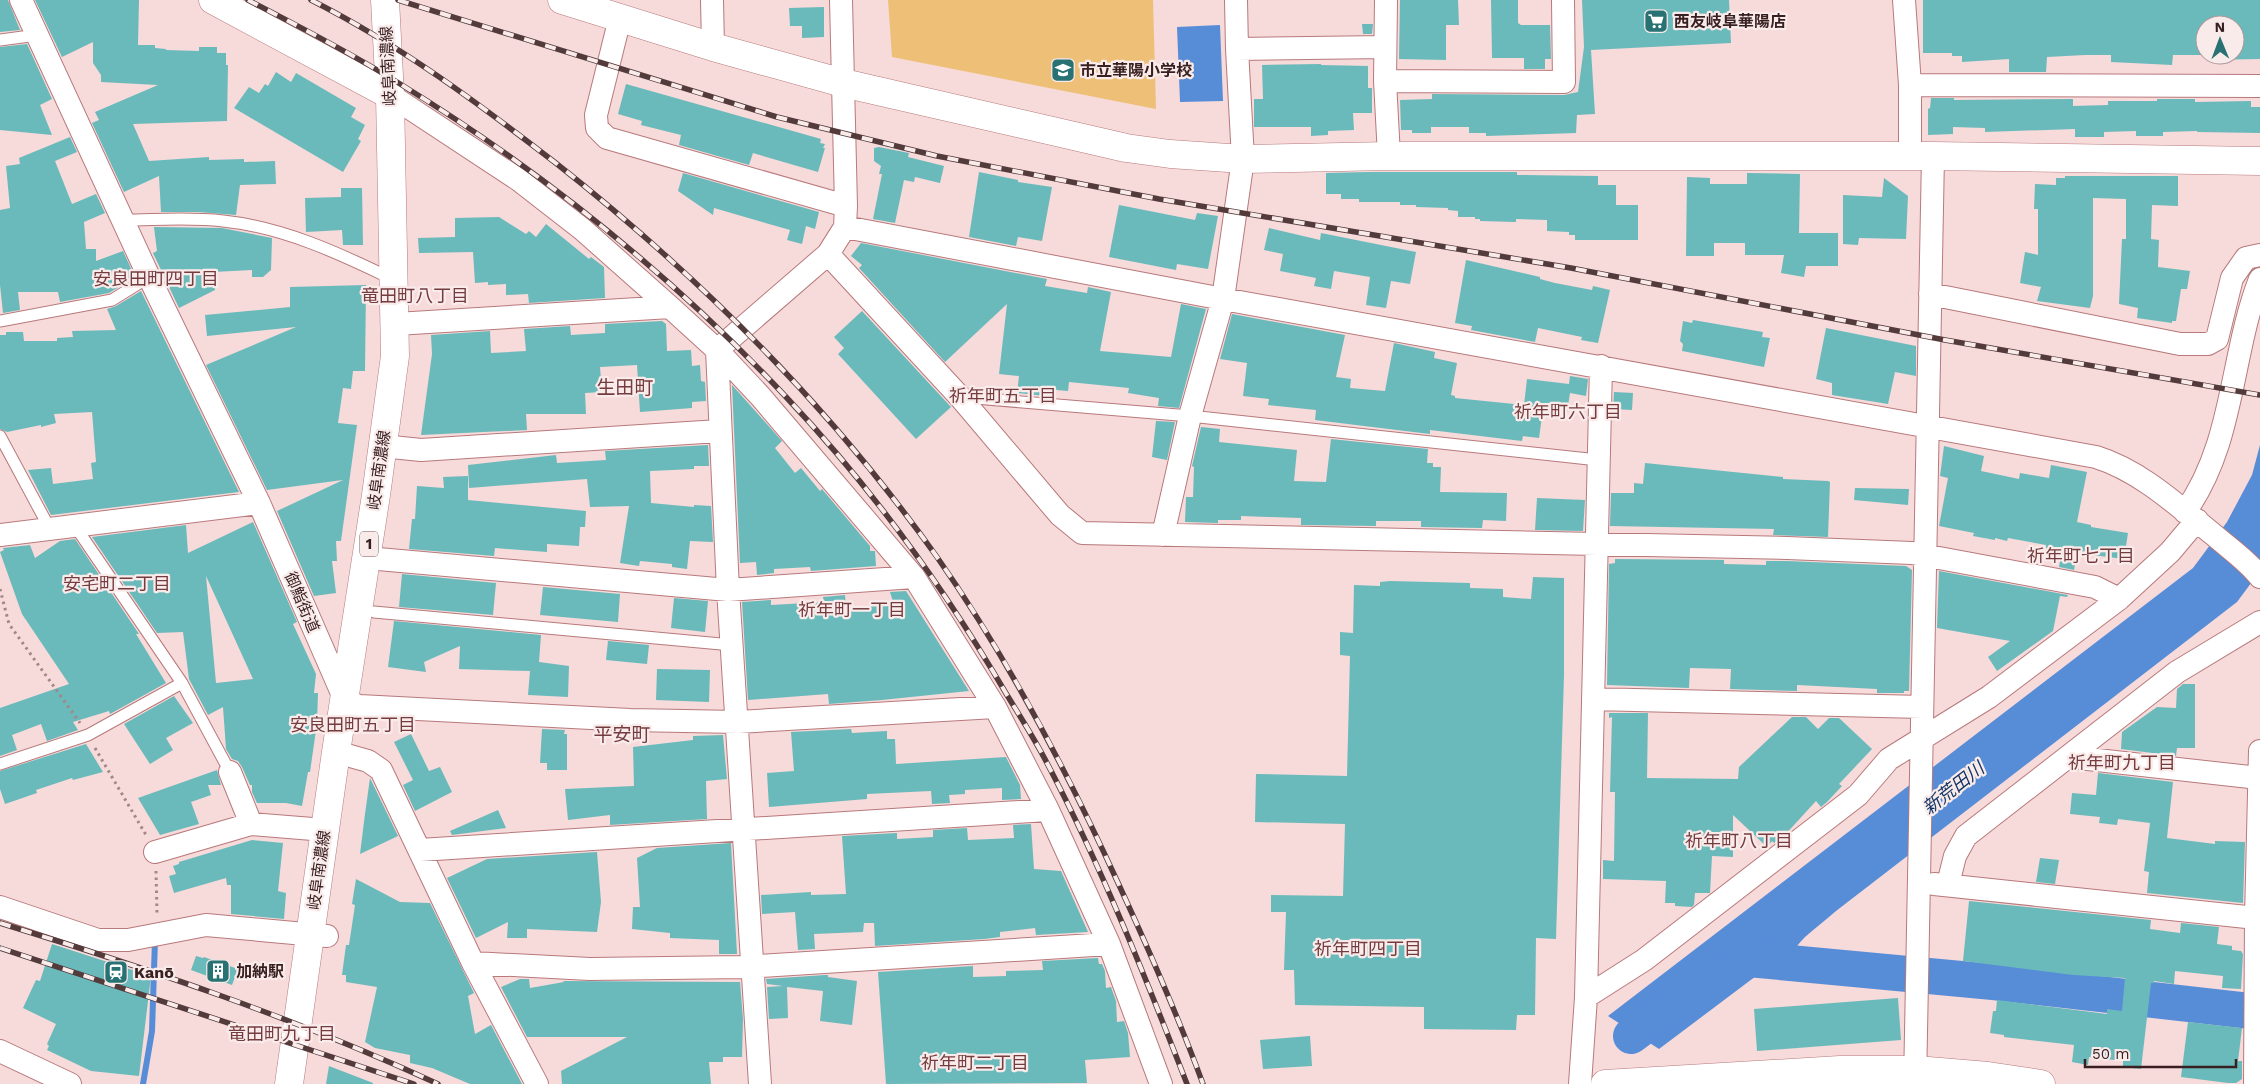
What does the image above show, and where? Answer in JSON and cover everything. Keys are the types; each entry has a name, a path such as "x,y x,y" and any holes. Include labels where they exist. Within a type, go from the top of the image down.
{"street":[{"name":"御鮨街道","path":"21,0 149,277 259,503 352,703"},
{"path":"213,0 397,100 518,180 575,223 670,307 717,350 761,397 914,577 996,707 1048,810 1109,944 1161,1084"},
{"name":"岐阜南濃線","path":"289,1084 319,935 344,754 375,558 390,448 395,356 403,324 397,100 385,0"},
{"name":"岐阜南濃線","path":"401,0 394,280 403,324"},
{"path":"712,0 713,47"},
{"path":"717,350 828,254 845,216 841,0"},
{"path":"1163,535 1190,416 1223,298 1244,159 1236,0"},
{"path":"1386,0 1385,81 1389,156"},
{"path":"1385,81 1564,82 1563,0"},
{"path":"1904,0 1910,85 1922,156 1930,294 1915,1077"},
{"path":"577,2 620,18 713,47 843,83 1126,148 1170,154 1244,159 1389,156 1922,156 2260,161"},
{"path":"620,18 596,115 597,128 607,138 845,216 1223,298 1926,425 2110,461 2139,476 2252,567 2260,577"},
{"path":"1237,49 1385,47"},
{"path":"1910,85 2260,86"},
{"path":"828,254 960,397 1060,515 1082,533 1787,548 1924,553 2095,587 2119,599"},
{"path":"1930,294 2180,344 2208,344 2217,339 2232,278 2246,258 2260,255"},
{"path":"1586,997 1644,960 1858,795 1889,759 1921,748 2119,599 2170,552 2196,521 2198,494 2222,436 2248,309 2260,278"},
{"path":"403,324 670,307"},
{"path":"717,350 719,431 728,590 760,1084"},
{"path":"1580,1084 1586,997 1600,366"},
{"path":"390,448 421,450 719,431"},
{"path":"0,535 259,503"},
{"path":"375,558 728,590 914,577"},
{"name":"岐阜南濃線","path":"352,703 374,612 375,558"},
{"path":"1948,884 1955,856 1966,836 2178,672 2260,622"},
{"path":"1594,699 1922,707"},
{"path":"352,703 630,720 738,722 996,707"},
{"path":"2255,1084 2260,751"},
{"path":"344,754 368,761 381,770 473,963 537,1084"},
{"name":"岐阜南濃線","path":"305,1084 319,935 325,830 344,754"},
{"path":"2070,757 2259,778"},
{"path":"230,772 251,824"},
{"path":"420,850 1048,810"},
{"path":"156,852 251,824 325,830"},
{"path":"1918,881 2256,918"},
{"path":"0,907 98,940 128,940 206,925 319,935"},
{"path":"473,963 590,969 752,966 1109,944"},
{"path":"0,1051 67,1083"},
{"path":"1605,1084 1840,1070 1915,1077 1988,1076 2040,1084"}],"lane":[{"path":"0,40 37,35"},
{"path":"123,220 220,220 245,224 302,239 394,280"},
{"path":"0,321 112,300 149,277"},
{"path":"960,397 1190,416 1598,460"},
{"path":"0,436 50,529"},
{"path":"75,526 182,683 230,772"},
{"path":"374,612 732,645"},
{"path":"0,764 88,735 182,683"}],"path":[{"path":"0,589 9,624 88,735 156,852 157,933"}],"shaded area":[{"path":"888,0 1153,0 1156,109 892,57"}],"water":[{"path":"1220,25 1223,101 1180,102 1177,27"},
{"path":"2260,445 2260,571 2237,602 1836,911 1805,937 1782,964 1769,971 1760,973 1659,1049 1608,1016 2193,568 2227,522 2252,475"}],"building":[{"path":"0,0 8,0 20,30 0,32"},
{"path":"35,0 139,0 138,45 155,45 155,48 166,50 199,51 199,47 217,47 217,53 226,53 226,65 228,65 227,121 133,124 149,161 209,157 209,160 244,159 244,162 275,161 276,184 240,185 236,215 161,212 159,176 124,192 92,123 99,120 95,112 158,85 101,82 101,75 93,63 93,42 62,57"},
{"path":"1400,0 1458,0 1459,25 1446,25 1446,60 1399,59"},
{"path":"1491,0 1518,0 1518,23 1521,25 1550,25 1551,59 1545,59 1545,69 1524,69 1524,58 1492,58"},
{"path":"1582,0 1729,0 1731,43 1591,50 1595,114 1577,115 1576,133 1486,136 1486,133 1469,133 1469,127 1431,127 1431,133 1412,133 1412,130 1401,130 1400,100 1432,99 1432,94 1564,95 1578,92 1584,47"},
{"path":"1923,0 2260,0 2260,59 2245,59 2245,15 2195,15 2195,55 2173,55 2172,65 2111,62 2111,55 2085,55 2047,57 2046,72 2009,72 2009,59 1962,62 1962,56 1952,56 1952,53 1923,53"},
{"path":"824,7 824,37 802,38 802,26 790,26 789,8"},
{"path":"1362,24 1373,24 1372,34 1363,34"},
{"path":"27,44 52,99 40,105 52,135 0,130 0,47"},
{"path":"1321,64 1368,66 1368,88 1372,88 1372,113 1353,113 1354,130 1328,131 1328,135 1311,136 1311,127 1254,127 1254,99 1263,99 1262,65"},
{"path":"276,72 291,82 296,73 356,108 351,117 365,125 358,139 361,141 343,172 234,108 249,87 259,93 265,84 268,86"},
{"path":"626,84 821,139 820,143 825,144 823,148 825,148 818,172 753,153 749,165 679,145 681,135 641,125 642,121 618,114"},
{"path":"1931,98 1954,98 1954,100 2073,99 2073,106 2108,105 2108,101 2157,101 2157,99 2195,99 2195,102 2251,101 2251,107 2260,107 2260,133 2197,131 2163,132 2163,136 2136,136 2136,131 2104,132 2104,137 2075,137 2075,129 1985,132 1985,128 1953,127 1953,134 1928,135 1928,109 1930,108"},
{"path":"70,137 77,152 55,161 72,204 96,194 105,213 84,222 86,249 96,249 96,261 123,251 135,277 109,293 60,302 58,292 18,292 20,310 3,313 0,285 0,210 10,208 6,166 20,164 19,158"},
{"path":"879,147 909,153 908,157 944,166 940,183 915,177 914,182 904,180 895,223 873,219 882,174 879,174 881,166 874,161 874,148"},
{"path":"979,172 1018,180 1018,182 1052,187 1042,241 1018,237 1016,246 969,237"},
{"path":"1517,172 1517,175 1598,176 1598,185 1616,185 1616,205 1638,205 1638,240 1575,240 1575,235 1569,235 1569,232 1547,231 1547,220 1516,219 1516,222 1480,221 1480,219 1475,219 1475,217 1458,217 1458,211 1448,210 1448,208 1400,205 1400,202 1359,202 1359,199 1341,199 1341,194 1326,194 1326,173"},
{"path":"683,173 819,212 815,229 806,226 802,244 787,240 790,230 714,208 713,215 678,191"},
{"path":"1747,173 1800,174 1799,233 1838,233 1838,266 1806,266 1804,277 1781,273 1784,255 1745,255 1745,243 1714,243 1714,256 1686,256 1687,177 1710,178 1710,184 1747,184"},
{"path":"2065,176 2178,176 2178,206 2152,205 2151,239 2159,240 2158,267 2190,271 2187,289 2181,289 2176,321 2172,321 2172,323 2137,318 2138,308 2119,304 2122,239 2126,239 2126,199 2093,198 2093,296 2090,308 2037,301 2041,287 2020,283 2025,252 2038,255 2038,209 2034,209 2035,184 2056,185 2056,178 2065,178"},
{"path":"1884,178 1908,196 1906,239 1859,238 1858,245 1843,244 1843,195 1882,197"},
{"path":"341,188 362,188 363,245 343,245 342,230 306,232 305,198 341,197"},
{"path":"1119,205 1195,220 1197,213 1218,216 1208,269 1177,264 1176,270 1109,257"},
{"path":"499,217 526,234 529,231 536,237 546,224 589,259 591,257 604,267 605,298 529,303 528,294 506,295 506,284 488,285 488,282 475,283 473,252 419,253 418,238 455,237 455,218"},
{"path":"154,227 222,228 272,238 271,270 263,277 252,277 252,270 213,272 215,290 179,308 153,253 157,251"},
{"path":"1269,228 1320,240 1321,233 1416,252 1410,284 1391,281 1386,308 1366,305 1370,277 1334,271 1331,289 1314,286 1316,278 1280,271 1283,254 1264,250"},
{"path":"861,243 1047,279 1045,286 1087,293 1088,287 1111,292 1100,351 1171,357 1181,304 1206,309 1179,408 1158,406 1159,398 1128,393 1129,388 1069,382 1068,391 1046,389 1046,396 1017,393 1019,376 999,374 1007,304 945,362 859,268 862,265 851,256"},
{"path":"1466,260 1540,277 1540,279 1555,283 1592,290 1593,286 1610,290 1598,343 1581,340 1582,337 1538,328 1535,342 1471,330 1472,326 1455,323"},
{"path":"366,285 365,371 353,371 351,389 343,388 338,423 357,425 341,541 336,541 337,561 332,561 336,593 314,596 277,511 343,480 267,490 206,365 296,327 207,336 205,315 290,307 290,287"},
{"path":"141,291 239,492 51,515 28,470 51,468 53,484 93,479 91,463 96,462 92,412 54,414 56,423 41,427 41,425 7,432 0,429 0,335 6,335 6,332 23,332 24,341 57,341 57,338 73,337 72,331 116,330 107,309 116,306"},
{"path":"862,311 951,407 916,439 838,354 844,348 834,337"},
{"path":"1232,314 1345,335 1336,377 1351,379 1350,388 1385,391 1394,343 1435,352 1434,358 1457,363 1451,395 1455,396 1455,398 1524,405 1527,379 1569,384 1570,376 1588,379 1586,396 1570,393 1567,413 1543,409 1539,438 1523,436 1522,441 1430,430 1430,434 1315,420 1316,410 1268,405 1269,399 1243,396 1247,363 1220,359"},
{"path":"1693,320 1763,332 1762,337 1770,338 1764,367 1682,351 1683,344 1680,341 1683,321 1692,323"},
{"path":"662,321 666,324 667,351 691,350 692,366 700,365 701,381 705,382 706,401 692,402 692,408 640,412 637,365 600,367 602,392 585,393 586,414 526,414 527,430 421,435 432,354 431,335 490,331 491,353 526,351 524,329 570,326 571,335 605,333 605,324"},
{"path":"1826,328 1916,346 1916,376 1895,372 1888,404 1832,395 1832,383 1816,379"},
{"path":"732,385 782,441 775,448 795,473 801,468 820,491 822,489 870,546 870,551 875,551 876,566 811,571 810,567 774,569 774,573 757,575 756,562 740,563"},
{"path":"1614,392 1633,393 1632,410 1613,409"},
{"path":"1156,421 1175,422 1167,460 1152,457"},
{"path":"1201,427 1220,429 1219,442 1297,450 1294,481 1326,482 1331,439 1428,449 1427,463 1433,463 1433,467 1441,467 1440,492 1507,493 1506,521 1483,520 1482,528 1421,527 1421,521 1376,521 1376,526 1301,525 1301,518 1241,516 1241,520 1218,520 1218,523 1185,522 1186,497 1193,497 1194,467 1192,466"},
{"path":"708,445 709,466 694,466 694,469 650,471 651,503 694,507 694,505 711,506 713,542 690,541 687,569 672,567 672,564 640,561 639,566 620,563 629,506 590,507 587,479 469,488 468,465 556,455 557,463 606,460 605,451"},
{"path":"1944,446 1984,456 1981,471 2019,479 2020,473 2049,478 2051,465 2087,472 2077,522 2091,525 2091,527 2128,533 2124,559 2077,553 2074,570 2059,567 2062,551 2046,548 2046,545 2008,538 2007,541 1995,538 1995,540 1973,536 1974,533 1939,526 1948,478 1940,476"},
{"path":"1645,463 1783,477 1783,479 1828,481 1830,482 1828,537 1773,535 1774,529 1610,526 1611,493 1634,493 1634,483 1643,484"},
{"path":"468,476 468,500 586,511 585,527 580,527 579,546 547,544 547,552 495,548 494,556 409,549 412,519 415,519 417,486 444,488 443,477"},
{"path":"1855,488 1909,489 1908,505 1854,500"},
{"path":"1537,498 1585,500 1583,531 1535,530"},
{"path":"253,522 297,622 293,624 316,674 314,693 318,693 317,723 310,772 308,772 302,806 286,803 257,803 252,792 252,785 250,785 242,767 238,761 232,759 226,749 223,707 208,715 189,679 183,632 157,633 92,537 186,525 188,553","holes":["206,576 253,679 216,683"]},
{"path":"75,539 139,634 136,634 166,683 110,714 109,711 73,722 78,730 47,741 41,724 12,735 17,750 0,756 0,708 69,684 22,614 0,552 4,550 3,548 30,545 35,558 60,541"},
{"path":"1615,559 1724,560 1724,564 1766,565 1766,561 1787,561 1906,566 1912,570 1909,691 1904,691 1904,693 1877,693 1877,689 1797,685 1797,691 1730,689 1731,669 1690,668 1689,688 1607,685 1609,564 1615,563"},
{"path":"1939,571 2068,595 2067,597 2060,596 2053,631 1997,671 1988,657 2010,641 1937,628"},
{"path":"402,574 496,583 493,615 399,607"},
{"path":"1533,577 1564,578 1564,675 1556,939 1536,938 1535,1015 1517,1015 1516,1030 1424,1029 1424,1007 1295,1005 1294,970 1284,970 1286,912 1271,912 1271,895 1343,896 1345,824 1255,822 1256,774 1347,776 1350,656 1340,655 1340,632 1353,633 1354,585 1380,586 1380,582 1390,581 1470,583 1470,588 1503,589 1503,597 1531,599"},
{"path":"543,587 620,594 618,622 540,615"},
{"path":"906,591 969,691 829,704 828,694 748,700 742,602 771,600 771,605 824,602 823,597 845,595 846,608 894,605 890,592"},
{"path":"674,598 708,601 705,632 671,628"},
{"path":"394,621 541,635 539,662 569,666 568,697 528,695 530,671 459,669 460,646 424,662 426,672 388,667"},
{"path":"608,641 649,645 647,664 606,660"},
{"path":"657,669 710,670 709,702 656,700"},
{"path":"2183,684 2195,684 2195,748 2177,748 2176,756 2121,749 2122,732 2157,707 2176,708 2177,689"},
{"path":"174,696 193,723 166,738 173,750 150,764 124,724"},
{"path":"1609,713 1648,713 1647,778 1738,779 1739,767 1792,717 1806,717 1818,729 1829,718 1839,718 1872,749 1839,784 1842,786 1827,802 1821,807 1816,801 1783,837 1774,843 1772,841 1767,847 1733,815 1733,857 1712,856 1710,893 1695,893 1694,905 1692,907 1675,906 1675,903 1665,903 1666,881 1603,879 1603,860 1614,861 1615,792 1610,792 1612,717 1609,718"},
{"path":"542,729 565,730 564,734 567,734 567,770 547,770 547,763 540,763"},
{"path":"851,729 852,733 887,731 887,739 895,739 896,764 1006,757 1020,785 1021,799 1002,800 1002,788 965,790 965,794 949,795 950,803 932,804 931,791 867,794 867,799 769,807 767,773 794,771 791,732"},
{"path":"411,734 429,771 440,767 452,792 415,811 403,785 413,780 394,742"},
{"path":"723,735 727,779 706,781 707,819 610,825 610,815 568,820 565,789 634,786 633,747 693,740 693,736"},
{"path":"86,744 103,772 73,780 72,778 36,790 37,793 5,804 0,789 0,771"},
{"path":"217,770 221,785 208,785 211,795 191,802 199,824 160,835 138,798"},
{"path":"2098,773 2173,782 2167,838 2215,844 2215,841 2245,842 2243,903 2147,893 2149,872 2144,871 2150,823 2118,819 2117,825 2099,823 2100,817 2070,814 2072,793 2096,795"},
{"path":"370,778 398,836 360,854 365,814"},
{"path":"498,810 506,828 452,835 450,831"},
{"path":"1031,824 1034,869 1061,871 1088,932 1036,935 1035,928 1000,932 1000,937 984,939 875,946 874,923 864,923 863,932 814,934 815,949 798,950 795,912 762,914 761,895 811,892 811,895 846,894 842,836 897,833 897,839 933,837 933,830 967,828 968,840 1014,838 1013,825"},
{"path":"252,840 283,843 278,891 286,893 284,919 231,914 231,885 227,885 226,878 174,893 169,876 176,874 173,866 179,864 179,862"},
{"path":"731,843 737,954 719,954 719,940 670,938 670,933 632,929 633,907 640,907 637,858 657,848"},
{"path":"597,852 601,902 597,932 527,929 527,938 507,938 508,922 476,938 447,878 487,859"},
{"path":"2040,858 2059,860 2055,884 2036,882"},
{"path":"356,879 400,902 430,903 474,993 468,996 475,1034 491,1025 522,1084 470,1084 432,1068 410,1063 410,1055 375,1048 365,1042 377,987 346,982 346,975 342,975 346,945 349,945 355,905 352,904"},
{"path":"1969,901 2151,920 2150,929 2180,933 2181,923 2219,927 2217,944 2232,946 2232,950 2241,951 2243,954 2241,989 2222,988 2223,976 2175,971 2174,984 2154,981 2154,983 2151,983 2141,1069 2123,1067 2123,1061 2089,1057 2088,1065 2072,1062 2074,1045 2004,1037 2004,1035 1990,1033 1993,1011 1996,1011 1997,1000 2107,1014 2107,1009 2122,1011 2125,978 2073,975 1963,961"},
{"path":"52,944 151,976 139,1076 91,1071 47,1050 49,1046 47,1044 56,1024 23,1008 36,980 40,981"},
{"name":"加納駅","path":"196,956 238,969 232,985 191,970"},
{"path":"1098,958 1099,964 1102,964 1105,971 1106,988 1111,987 1116,1001 1117,1022 1124,1021 1128,1033 1130,1057 1085,1060 1087,1083 886,1084 878,972 973,966 973,977 1006,976 1006,971 1043,970 1042,961"},
{"path":"828,975 828,977 857,981 852,1025 820,1021 823,991 787,987 788,1018 769,1019 767,987 783,986 767,984 766,979"},
{"path":"520,979 529,979 530,988 563,981 740,982 743,1019 742,1057 723,1057 723,1062 709,1062 711,1084 562,1084 561,1071 627,1037 527,1037 501,987"},
{"path":"1898,998 1901,1040 1757,1051 1754,1009"},
{"path":"2188,1022 2242,1028 2238,1061 2242,1061 2242,1079 2236,1083 2228,1083 2181,1077"},
{"path":"1310,1036 1312,1066 1263,1069 1260,1040"},
{"path":"329,1066 373,1083 373,1084 326,1084"}],"waterway":[{"path":"143,1084 152,1031 155,940"},
{"path":"1737,958 1993,982 2260,1012"},
{"name":"新荒田川","path":"1631,1036 1674,1004"}],"railway":[{"path":"248,0 304,29 397,82 502,151 553,188 651,267 698,309 787,398 818,432 877,503 932,578 983,655 1038,747 1068,804 1105,883 1187,1084"},
{"path":"311,0 376,36 438,76 527,141 610,207 662,252 761,347 853,449 937,557 989,636 1036,717 1079,800 1130,909 1173,1008 1203,1084"},
{"path":"398,0 777,117 937,156 1159,199 1571,268 1945,340 2260,395"},
{"path":"0,923 222,996 331,1037 438,1084"},
{"path":"0,948 414,1084"}],"place":[{"name":"西友岐阜華陽店","path":"1656,21"},
{"name":"市立華陽小学校","path":"1063,70"},
{"name":"加納駅","path":"218,971"},
{"name":"Kanō","path":"116,972"}],"district":[{"name":"安良田町四丁目","path":"156,278"},
{"name":"竜田町八丁目","path":"415,295"},
{"name":"生田町","path":"625,387"},
{"name":"祈年町五丁目","path":"1003,395"},
{"name":"祈年町六丁目","path":"1568,411"},
{"name":"祈年町七丁目","path":"2081,555"},
{"name":"安宅町二丁目","path":"117,583"},
{"name":"祈年町一丁目","path":"852,609"},
{"name":"安良田町五丁目","path":"353,724"},
{"name":"平安町","path":"622,734"},
{"name":"祈年町九丁目","path":"2122,762"},
{"name":"祈年町八丁目","path":"1739,840"},
{"name":"祈年町四丁目","path":"1368,948"},
{"name":"竜田町九丁目","path":"282,1033"},
{"name":"祈年町二丁目","path":"975,1062"}]}
